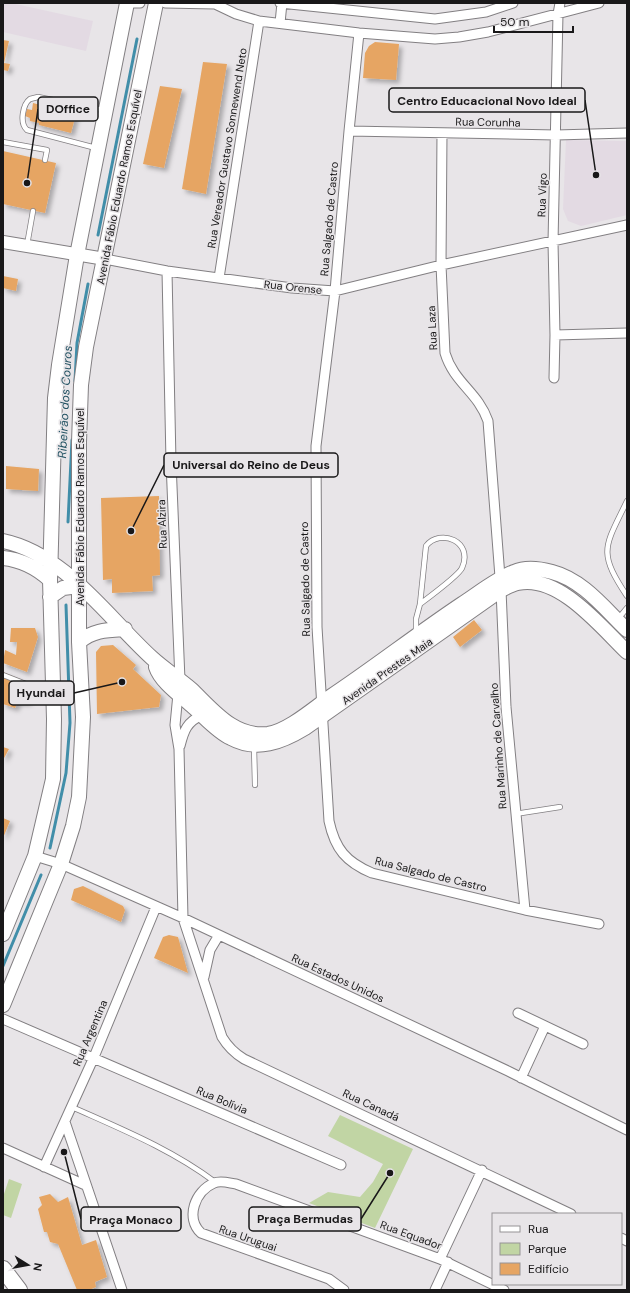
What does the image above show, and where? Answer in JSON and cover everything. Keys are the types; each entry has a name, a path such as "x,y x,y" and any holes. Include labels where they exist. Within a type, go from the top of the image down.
{"highway":[{"path":"3,1269 19,1290"}],"main road":[{"path":"3,934 35,856 53,779 54,754 50,562 55,398 60,357 77,255 97,148 127,3"},
{"name":"Avenida Fábio Eduardo Ramos Esquível","path":"3,1005 61,864 79,797 82,763 83,717 79,642 79,442 81,385 86,347 156,3"},
{"name":"Rua Orense","path":"3,242 105,259"},
{"name":"Avenida Prestes Maia","path":"3,541 23,547 50,562 79,586 125,629 152,658 158,673 184,691 193,692 232,726 254,739"},
{"path":"3,558 18,560 30,565 50,580"},
{"name":"Avenida Prestes Maia","path":"179,687 202,714 231,739 254,739 274,744 286,739 322,709 501,584 516,571 536,569 552,572 566,577 580,585 622,625"},
{"name":"Avenida Prestes Maia","path":"501,584 519,582 549,586 583,609 627,652"},
{"path":"50,597 63,588 79,586"},
{"path":"79,642 92,633 103,630 125,629"}],"street":[{"path":"127,3 140,3"},
{"path":"165,3 219,4 236,14 259,22 280,23 360,33 435,39 488,32 599,3"},
{"path":"280,23 281,3 435,19 486,12 513,3"},
{"name":"Rua Vigo","path":"554,378 555,334 553,242 558,14 560,3"},
{"name":"Rua Vereador Gustavo Sonnewend Neto","path":"219,278 259,22"},
{"name":"Rua Salgado de Castro","path":"360,33 349,131 335,291 316,446 317,604 329,821 332,835 337,847 346,858 358,867 372,873 525,910 599,924"},
{"name":"Rua Corunha","path":"349,131 556,135 627,133"},
{"name":"Rua Laza","path":"442,133 441,265 445,353 455,377 477,398 484,409 488,421 501,584"},
{"name":"Rua Orense","path":"105,259 167,271 315,291 335,291 441,265 627,226"},
{"name":"Rua Alzira","path":"167,271 171,462 179,687 175,725 179,749 183,918"},
{"path":"555,334 627,333"},
{"name":"Rua Marinho de Carvalho","path":"501,584 506,707 525,910"},
{"name":"Rua Alzira","path":"179,749 187,725 192,719 202,714"},
{"name":"Rua Estados Unidos","path":"35,856 61,864 183,918 521,1078 627,1130"},
{"name":"Rua Argentina","path":"44,1167 94,1057 156,907"},
{"name":"Rua Canadá","path":"183,918 204,978 222,1037 233,1053 482,1170 569,1213"},
{"name":"Rua Canadá","path":"204,978 210,950 219,935"},
{"path":"518,1013 583,1044"},
{"name":"Rua Bolívia","path":"3,1019 94,1057 341,1165"},
{"path":"521,1078 546,1026"},
{"path":"65,1122 85,1185 122,1290"},
{"path":"3,1148 85,1185"},
{"path":"435,1290 444,1260 482,1170"},
{"name":"Rua Equador","path":"215,1182 236,1184 444,1260 492,1284"},
{"name":"Rua Uruguai","path":"215,1182 205,1188 199,1196 193,1209 195,1223 201,1233 329,1279 344,1290"},
{"name":"Rua Equador","path":"494,1285 504,1290"}],"lane":[{"path":"97,148 27,130 22,121 25,105 30,99 38,97 105,110"},
{"path":"3,142 47,150 45,160"},
{"path":"26,246 33,211"},
{"path":"627,501 609,540 607,550 607,560 612,574 627,596"},
{"path":"420,604 462,570 466,555 464,548 457,541 436,538 426,546 420,604 416,619 420,640"},
{"path":"622,625 627,608"},
{"path":"3,675 26,684 53,688"},
{"path":"254,739 255,785"},
{"path":"516,814 560,807"},
{"path":"72,1107 135,1134 190,1163 215,1182"}],"shaded area":[{"path":"3,3 11,3 93,21 86,51 3,32"},
{"path":"566,140 627,141 627,215 581,226 568,221 563,209"}],"green space":[{"path":"340,1115 413,1149 375,1228 309,1203 328,1192 360,1197 373,1182 383,1164 328,1136"},
{"path":"9,1179 22,1184 11,1218 3,1215 3,1197"}],"building":[{"path":"3,40 9,41 4,63 10,64 8,71 3,70"},
{"path":"375,42 399,44 396,80 363,78 365,53 369,46"},
{"path":"203,62 227,64 206,194 182,189"},
{"path":"160,86 182,89 164,168 143,164"},
{"path":"33,103 76,114 71,133 39,125 39,123 30,121 30,118 25,116 27,109 32,110"},
{"path":"3,151 56,163 45,213 3,204"},
{"path":"3,276 18,279 16,291 3,288"},
{"path":"6,466 39,469 38,491 6,489"},
{"path":"159,496 160,575 152,576 153,591 112,593 112,579 103,580 101,498"},
{"path":"474,620 482,630 460,647 453,637"},
{"path":"11,628 35,628 38,637 27,672 3,663 5,650 16,655 17,642 10,642"},
{"path":"113,645 136,665 133,669 161,695 159,707 97,714 96,652 101,646"},
{"path":"3,672 22,680 29,702 18,702 15,708 3,704"},
{"path":"3,747 9,749 3,760"},
{"path":"3,818 10,821 3,838"},
{"path":"83,886 123,906 125,910 121,922 71,900 74,889"},
{"path":"169,935 178,937 188,973 154,958 163,937"},
{"path":"50,1194 58,1202 68,1197 82,1245 96,1240 107,1277 95,1282 96,1287 89,1290 77,1290 58,1244 50,1242 47,1232 44,1232 38,1209 42,1205 39,1197"}],"waterway":[{"path":"98,235 137,39"},
{"name":"Ribeirão dos Couros","path":"75,381 77,343 88,284"},
{"name":"Ribeirão dos Couros","path":"68,522 72,440"},
{"name":"Ribeirão dos Couros","path":"50,848 66,773 70,723 66,605"},
{"name":"Ribeirão dos Couros","path":"3,966 41,875"}],"place":[{"name":"Centro Educacional Novo Ideal","path":"596,175"},
{"name":"DOffice","path":"27,183"},
{"name":"Universal do Reino de Deus","path":"131,531"},
{"name":"Hyundai","path":"122,682"},
{"name":"Praça Monaco","path":"64,1152"},
{"name":"Praça Bermudas","path":"390,1173"}]}
